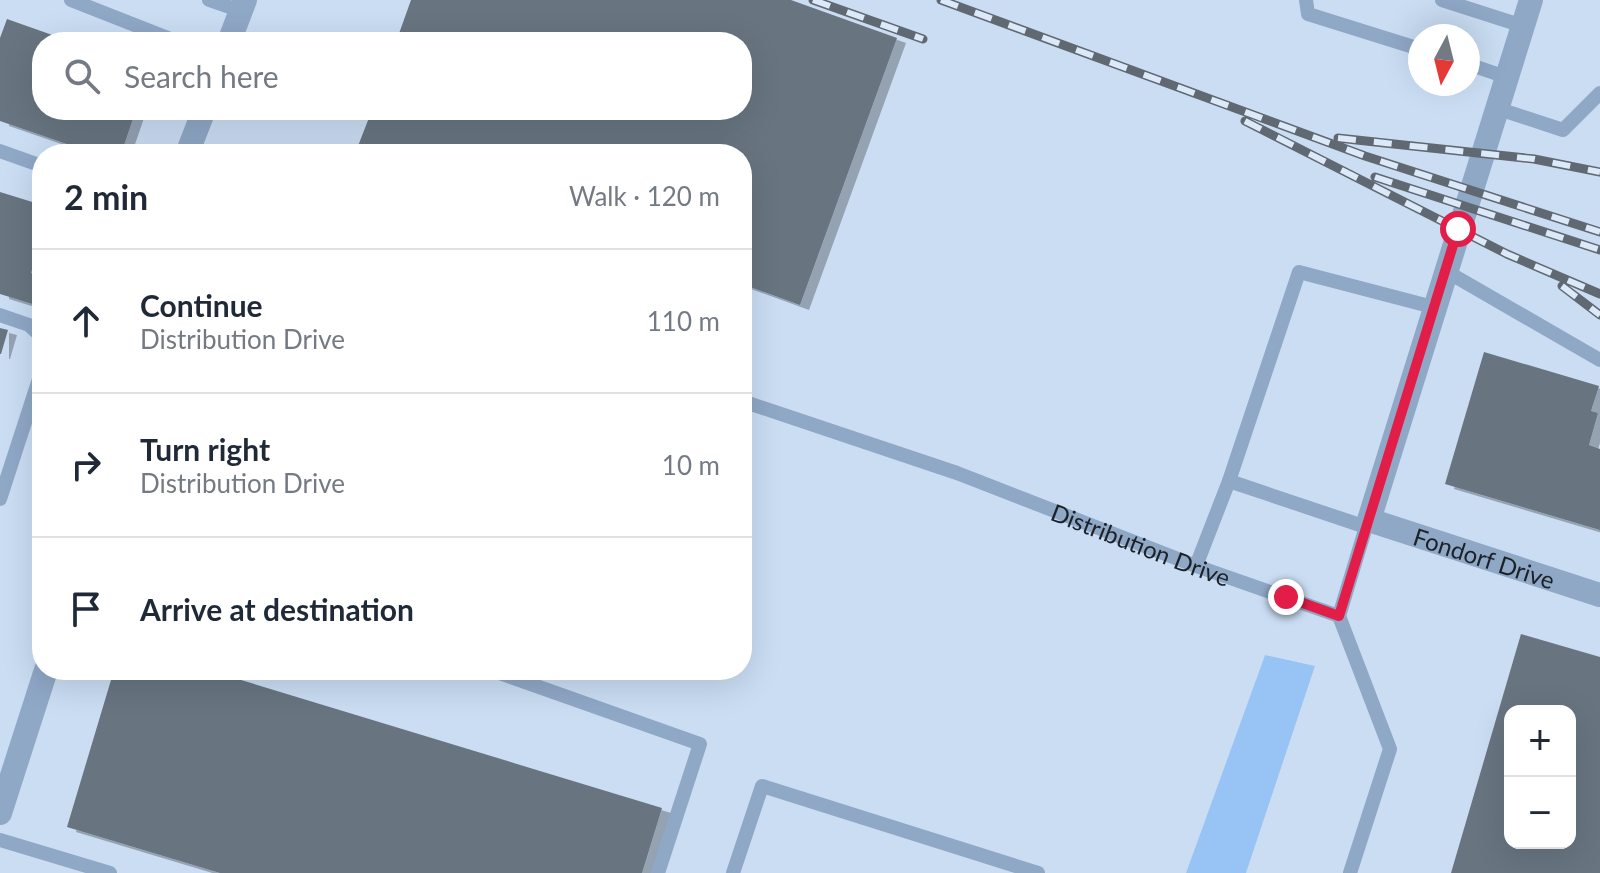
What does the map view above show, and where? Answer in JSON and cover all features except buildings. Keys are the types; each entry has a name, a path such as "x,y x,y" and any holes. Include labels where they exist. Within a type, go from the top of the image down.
{"street":[{"path":"1367,524 1531,0"},
{"path":"233,32 243,6"},
{"path":"191,144 200,120"},
{"name":"Fondorf Drive","path":"1367,524 1600,595"},
{"path":"0,813 43,680"}],"lane":[{"path":"71,0 153,32"},
{"path":"209,0 243,6"},
{"path":"1306,0 1308,14 1408,45"},
{"path":"1442,0 1523,26"},
{"path":"1480,68 1506,77"},
{"path":"1496,108 1563,130 1600,93"},
{"path":"0,151 32,162"},
{"path":"1444,270 1600,360"},
{"path":"1196,566 1229,481 1299,272 1433,307"},
{"path":"0,315 32,328"},
{"path":"0,499 32,401"},
{"name":"Distribution Drive","path":"752,404 957,473 1196,566 1339,616"},
{"path":"1229,481 1367,524 1339,616 1390,749 1350,873"},
{"path":"519,680 700,744 658,873"},
{"path":"733,873 762,786 1038,873"},
{"path":"0,840 110,873"}],"shaded area":[{"path":"0,0 1600,0 1600,873 1246,873 1315,666 1265,655 1186,873 0,873"},
{"path":"1265,655 1315,666 1246,873 1186,873"}],"railway":[{"path":"813,0 923,39"},
{"path":"941,0 1365,156 1600,232"},
{"path":"1245,121 1507,254 1600,294"},
{"path":"1338,138 1534,159 1600,172"},
{"path":"1375,177 1600,250"},
{"path":"1562,286 1600,315"}],"route":[{"path":"1286,597 1339,616 1458,229"}]}
